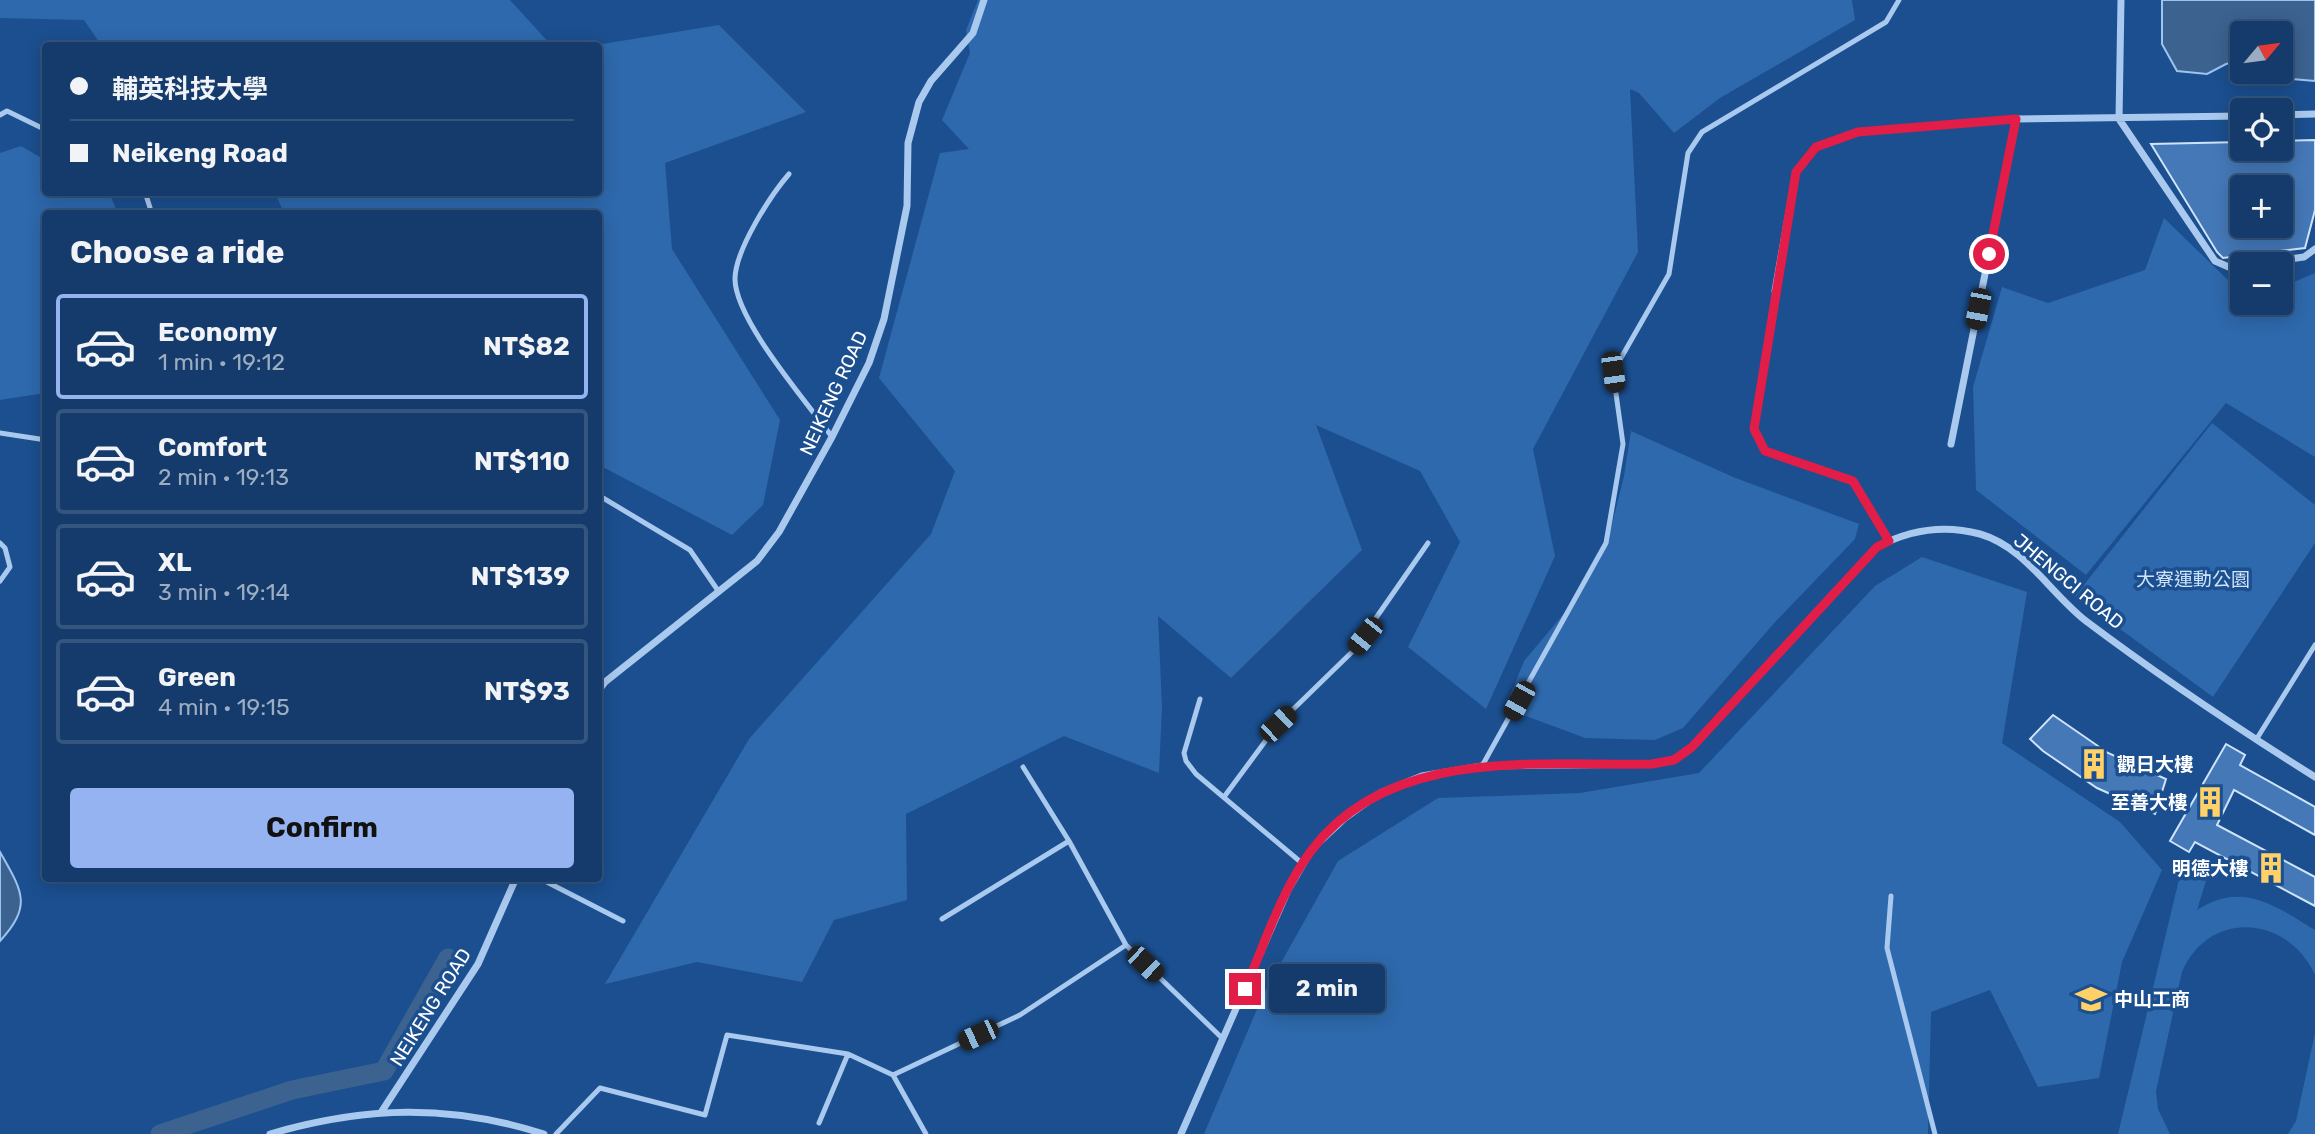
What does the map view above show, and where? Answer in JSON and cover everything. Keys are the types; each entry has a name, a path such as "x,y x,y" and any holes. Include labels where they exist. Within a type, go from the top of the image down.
{"street":[{"name":"NEIKENG ROAD","path":"602,686 757,561 779,532 832,437 869,363 884,319 907,206 908,143 919,102 931,81 973,33 984,0"},
{"path":"2121,0 2119,119 2216,261 2230,268"},
{"path":"2293,115 2315,114"},
{"path":"1775,291 1796,172 1816,147 1858,132 2016,119 2230,116"},
{"path":"1951,444 2016,119"},
{"path":"2293,259 2304,257 2315,250"},
{"name":"JHENGCI ROAD","path":"1482,766 1652,764 1674,760 1692,747 1877,547 1900,535 1934,528 1980,534 2012,549 2084,619 2256,740 2315,777"},
{"path":"1181,1134 1288,890 1312,849 1345,818 1380,793 1422,776 1482,766"},
{"name":"NEIKENG ROAD","path":"382,1111 478,964 514,882"},
{"path":"270,1134 314,1121 382,1111 461,1113 500,1120 544,1134"}],"lane":[{"path":"1482,766 1606,543 1623,444 1613,372 1669,274 1688,153 1702,132 1886,22 1899,0"},
{"path":"0,115 7,111 16,113 42,128"},
{"path":"789,174 765,203 756,221 735,275 736,291 749,321 832,437"},
{"path":"1775,291 1754,429 1765,451 1853,481 1889,541"},
{"path":"0,433 42,439"},
{"path":"602,497 690,550 719,592"},
{"path":"0,543 5,548 10,567 0,581"},
{"path":"1224,797 1278,724 1359,644 1428,543"},
{"path":"2256,740 2315,645"},
{"path":"1200,699 1184,753 1186,761 1303,864"},
{"path":"1023,767 1069,841 1126,946 1223,1039"},
{"path":"942,919 1069,841"},
{"path":"547,882 623,921"},
{"path":"1891,896 1887,948 1935,1134"},
{"path":"893,1075 1020,1015 1126,946"},
{"path":"556,1134 600,1088 705,1115 727,1035 848,1054 893,1075 926,1134"},
{"path":"819,1123 848,1054"}],"green space":[{"path":"0,0 510,0 548,42 99,42 84,20 0,18"},
{"path":"978,0 1852,0 1855,20 1720,98 1674,133 1639,93 1630,89 1638,252 1533,449 1555,556 1486,709 1408,647 1460,542 1420,471 1316,425 1362,550 1231,678 1158,616 1162,707 1159,773 1064,736 906,814 907,900 834,920 802,982 697,962 605,984 749,739 931,534 955,471 879,378 940,153 969,149 942,120 970,53 966,30"},
{"path":"719,25 806,112 665,163 672,249 780,420 763,505 732,535 602,467 602,210 283,210 276,196 602,196 602,44"},
{"path":"21,146 42,158 42,196 110,196 117,210 42,210 42,393 0,400 0,153"},
{"path":"2164,218 2230,282 2230,315 2293,315 2293,282 2315,273 2315,457 2226,403 2086,575 1976,490 1973,387 2002,287 2048,303 2145,270"},
{"name":"大寮運動公園","path":"2212,423 2315,505 2315,543 2213,697 2075,596"},
{"path":"1631,431 1733,477 1859,524 1855,539 1776,621 1683,728 1655,740 1585,738 1505,708 1524,661 1566,611 1609,536 1624,476"},
{"path":"1922,557 2027,592 2002,743 2120,822 2162,870 2122,962 2099,1078 2038,1087 1990,990 1931,1012 1928,1134 1204,1134 1263,995 1338,861 1438,798 1580,793 1699,773 1875,586"},
{"path":"2181,871 2206,881 2197,910 2229,897 2243,897 2272,905 2315,930 2315,975 2303,955 2287,940 2268,931 2248,927 2229,929 2210,937 2194,952 2182,972 2156,1091 2158,1109 2170,1134 2118,1134"},
{"path":"2315,1033 2315,1134 2288,1134 2296,1121"}],"shaded area":[{"path":"2162,0 2315,0 2315,81 2293,79 2293,21 2230,21 2230,63 2207,74 2177,71 2162,44"},
{"path":"0,852 14,877 21,898 17,917 0,941"}],"building":[{"path":"2315,140 2315,210 2305,248 2272,252 2230,252 2230,257 2223,258 2151,144 2230,142 2230,161 2293,161 2293,141"},
{"name":"觀日大樓","path":"2053,715 2108,753 2166,779 2155,814 2097,788 2030,739"},
{"path":"2226,744 2245,755 2240,765 2315,807 2315,835 2234,790 2217,825 2315,877 2315,906 2195,842 2189,852 2170,841"}],"waterway":[{"path":"160,1134 292,1090 384,1071 448,958"}],"place":[{"name":"觀日大樓","path":"2094,764"},
{"name":"至善大樓","path":"2210,802"},
{"name":"明德大樓","path":"2271,868"},
{"name":"中山工商","path":"2091,999"}],"route":[{"path":"1245,989 1288,890 1312,849 1345,818 1380,793 1422,776 1482,766 1652,764 1674,760 1692,747 1877,547 1889,541 1853,481 1765,451 1754,429 1796,172 1816,147 1858,132 2016,119 1989,254"}]}
